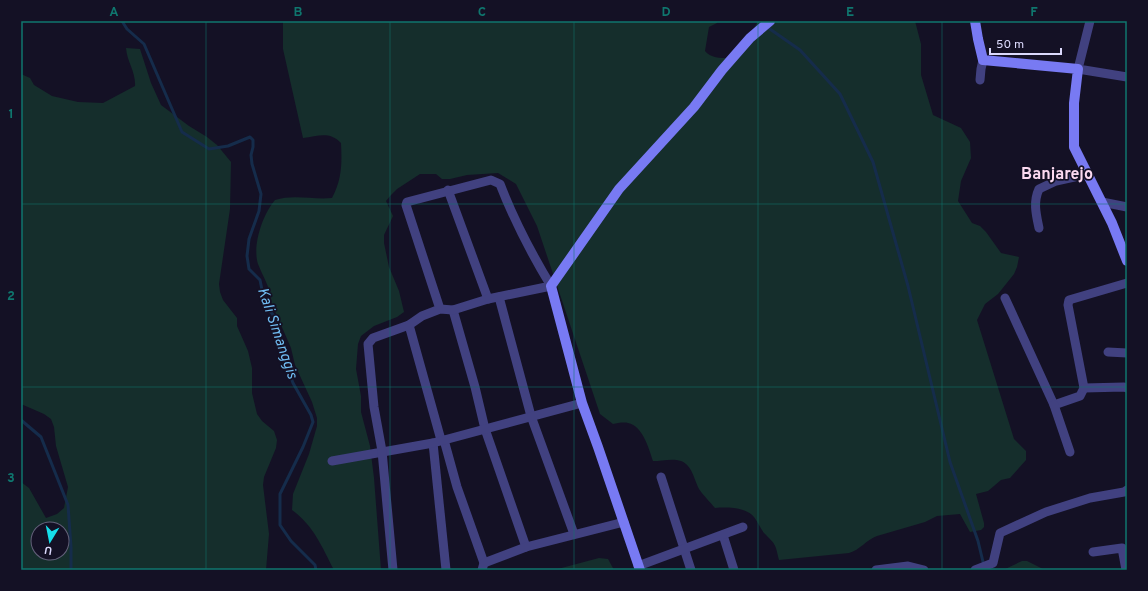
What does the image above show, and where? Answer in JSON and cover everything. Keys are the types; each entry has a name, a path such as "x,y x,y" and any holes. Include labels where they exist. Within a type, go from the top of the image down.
{"street":[{"path":"393,570 382,451 374,407 368,344 373,338 409,325 422,316 440,309 453,310 488,299 550,286 619,189 694,107 722,70 750,38 769,21"},
{"path":"975,21 983,60 980,80"},
{"path":"1090,21 1078,69 1074,103 1074,147 1112,223 1127,261"},
{"path":"983,60 1078,69 1127,77"},
{"path":"1039,228 1035,206 1035,196 1039,189 1056,181 1088,174"},
{"path":"440,309 406,205 407,202 448,190 491,180 500,184 512,214 532,255 550,286 582,403 639,568 743,527"},
{"path":"448,190 488,299"},
{"path":"1102,202 1127,207"},
{"path":"1054,405 1080,396 1084,388 1068,304 1069,300 1127,283"},
{"path":"499,297 531,416 574,534"},
{"path":"1005,298 1054,405 1070,452"},
{"path":"453,310 475,387 485,429 526,547"},
{"path":"409,325 440,441 483,566 526,547 624,522"},
{"path":"1108,352 1127,353"},
{"path":"1084,388 1127,388"},
{"path":"332,461 440,441 582,403"},
{"path":"440,441 446,570"},
{"path":"661,477 691,570"},
{"path":"980,568 993,563 1000,533 1046,512 1090,498 1124,492 1127,490"},
{"path":"723,535 734,570"},
{"path":"1093,552 1122,548 1126,570"},
{"path":"876,570 908,566 924,570"}],"green space":[{"path":"283,21 717,21 717,23 709,27 705,51 719,58 728,58 753,30 758,21 915,21 921,44 921,75 933,115 961,128 970,142 971,158 961,181 958,201 972,223 980,226 986,232 1001,253 1019,257 1014,274 998,294 985,304 977,320 1014,439 1026,451 1026,460 1010,478 1001,480 988,491 976,494 984,527 981,530 970,532 960,514 937,516 925,522 877,536 853,552 779,560 777,550 771,540 764,533 751,514 736,508 715,508 699,489 690,469 685,463 674,460 653,461 645,439 638,429 628,423 613,424 600,414 537,226 516,184 498,173 467,175 450,179 442,179 436,174 420,174 397,189 386,201 393,216 384,235 384,243 389,267 399,291 404,312 397,317 374,326 361,336 358,344 356,369 361,396 361,412 370,446 374,478 381,570 334,570 312,530 300,516 292,510 293,494 309,454 317,426 317,418 312,402 295,365 291,348 271,302 268,287 258,264 256,248 266,213 275,200 289,197 332,198 340,178 341,171 341,143 337,139 324,135 303,138 283,49"},
{"path":"126,48 140,49 151,83 161,105 217,145 231,162 230,209 219,284 223,300 237,318 237,326 248,351 252,368 252,393 257,414 262,421 274,431 277,440 276,448 264,477 263,485 269,534 266,570 21,570 21,482 29,488 46,518 57,514 64,508 68,487 56,446 54,427 51,419 44,414 21,404 21,74 30,78 34,85 52,96 78,102 103,103 135,86 134,76"},
{"path":"599,558 608,559 614,570 554,570"},
{"path":"1022,561 1027,561 1045,570 1003,570"}],"waterway":[{"name":"Kali Simanggis","path":"122,21 127,29 144,44 182,132 209,149 228,146 250,137 253,140 251,155 252,164 261,194 259,211 249,239 247,256 249,269 260,280 265,305 274,316 283,357 293,383 311,415 313,422 303,447 280,494 280,525 291,541 315,565 316,570"},
{"path":"767,27 800,50 840,94 873,162 908,286 950,462 978,541 984,566"},
{"path":"21,420 41,437 68,505 71,570"}],"district":[{"name":"Banjarejo","path":"1057,173"}]}
